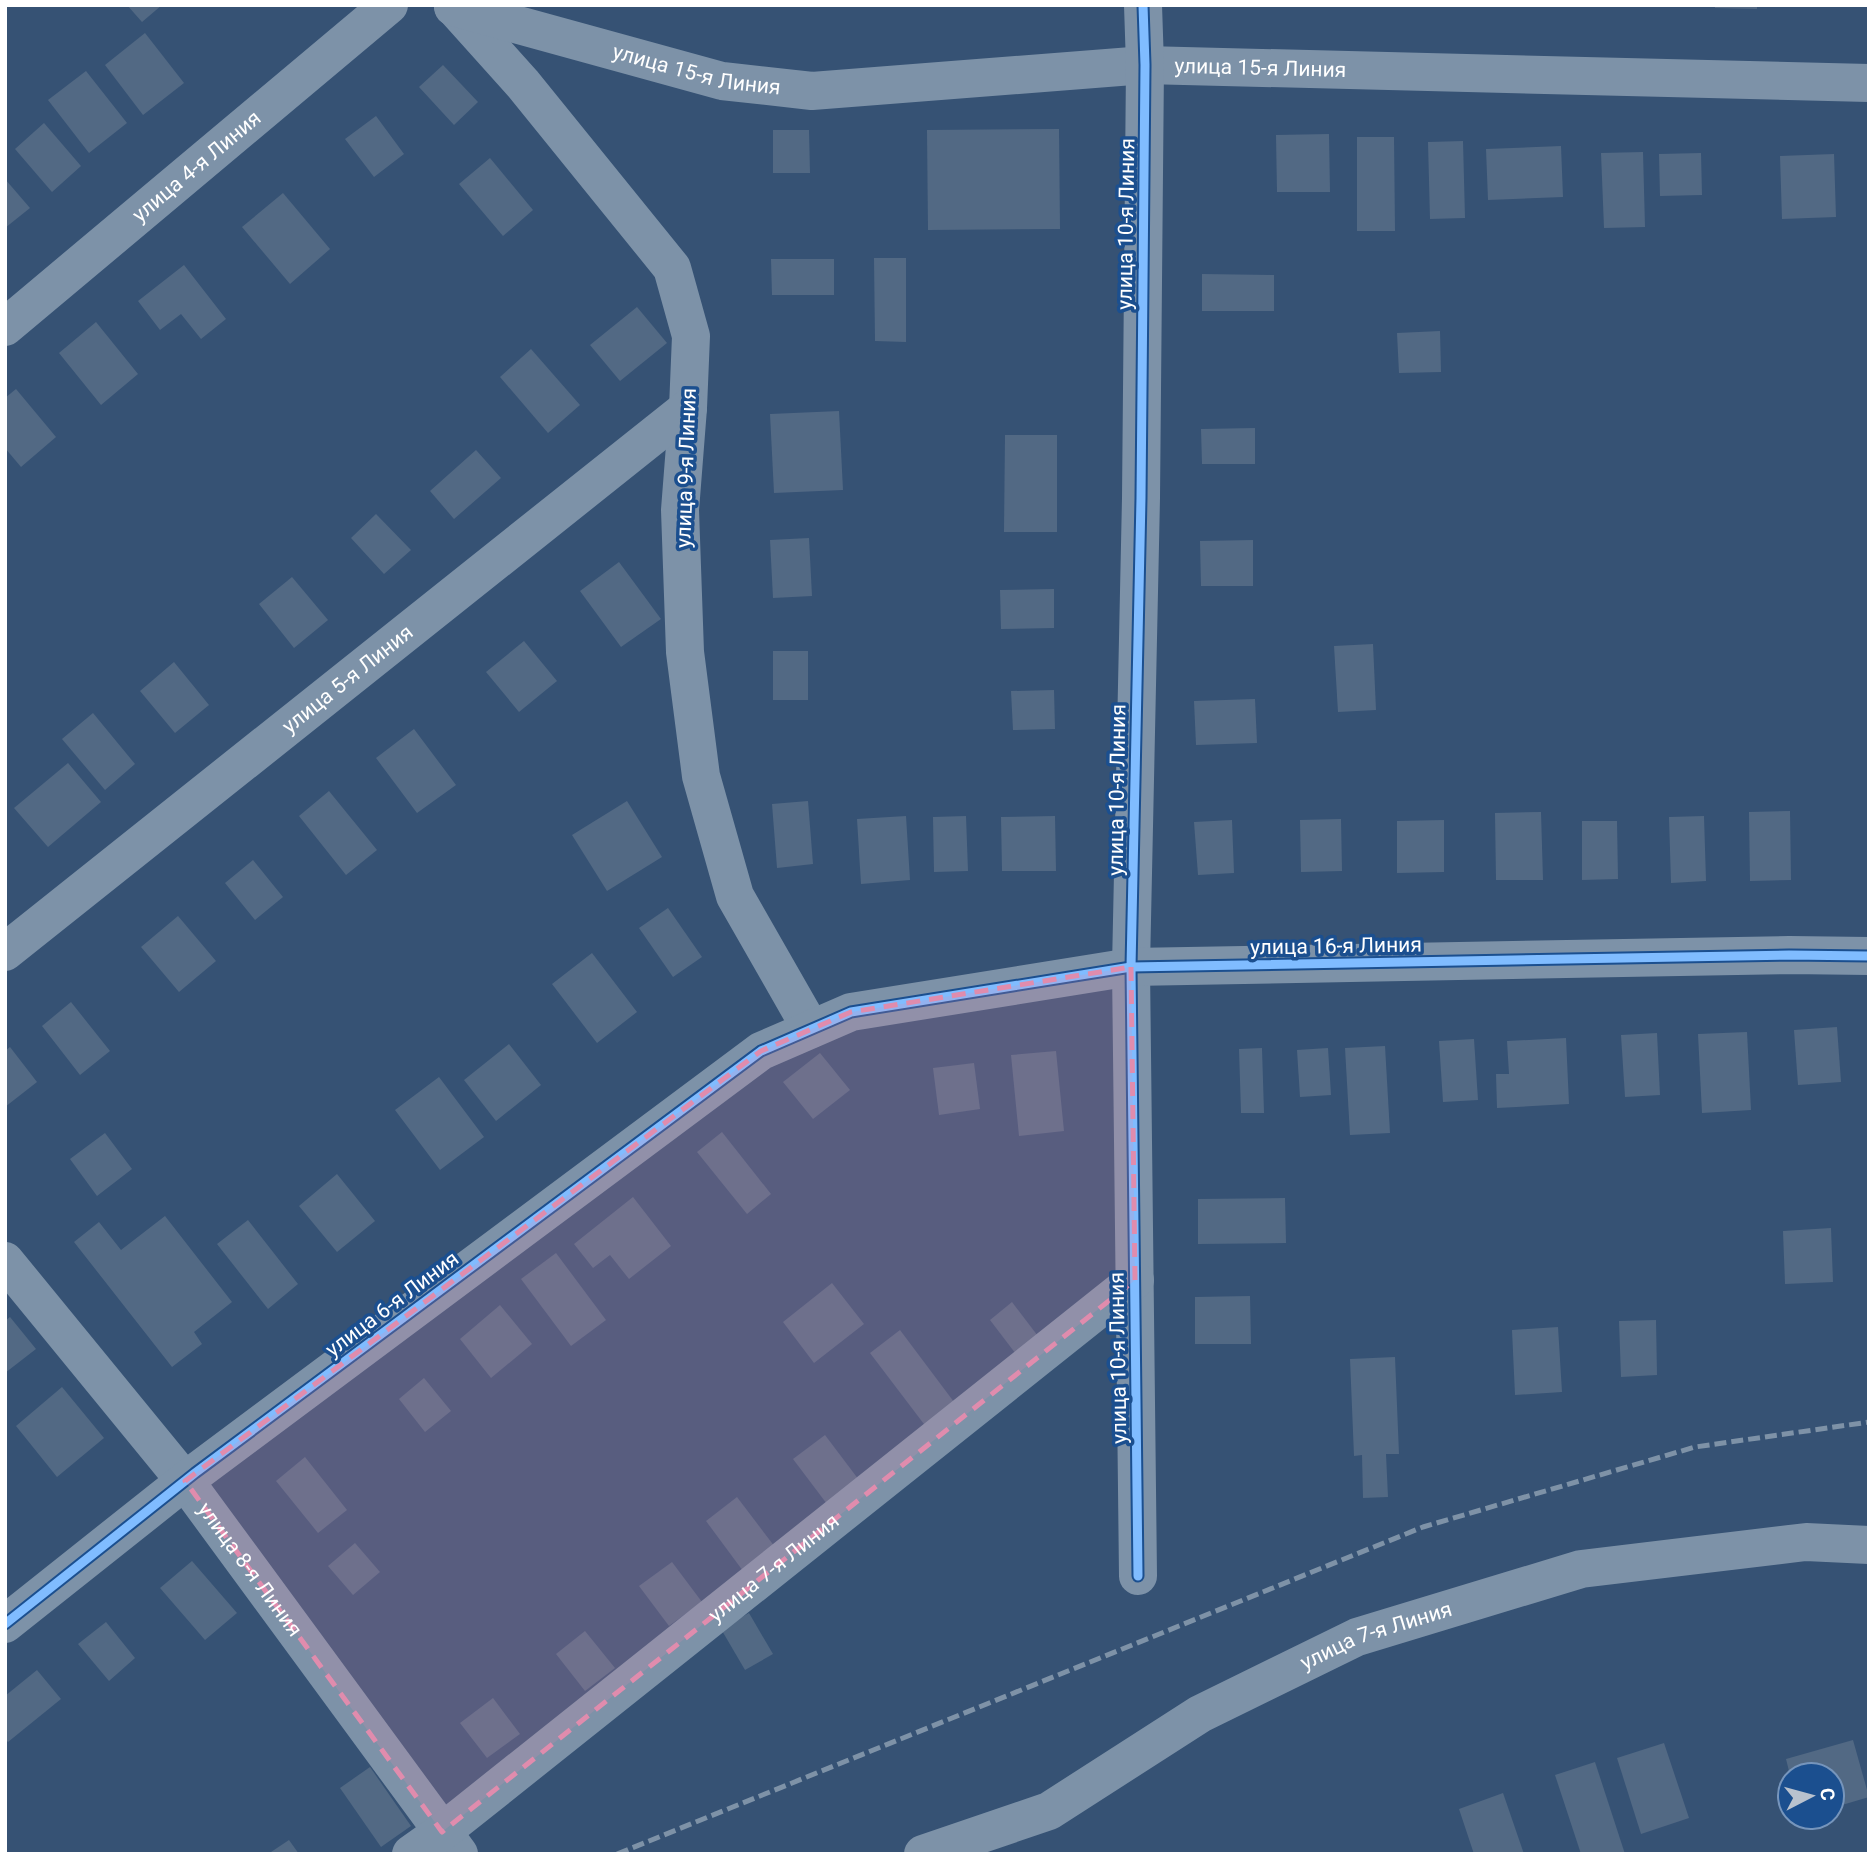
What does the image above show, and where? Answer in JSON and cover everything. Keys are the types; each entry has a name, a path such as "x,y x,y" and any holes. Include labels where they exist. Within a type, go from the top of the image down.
{"street":[{"name":"улица 4-я Линия","path":"5,327 390,5"},
{"name":"улица 10-я Линия","path":"1138,1576 1131,967 1141,498 1145,65 1143,5"},
{"name":"улица 15-я Линия","path":"453,6 722,81 812,91 1145,65 1869,83"},
{"name":"улица 9-я Линия","path":"453,6 523,84 673,268 691,336 680,510 685,639 701,776 735,896 811,1029"},
{"name":"улица 5-я Линия","path":"5,952 688,408"},
{"name":"улица 16-я Линия","path":"811,1029 851,1012 1131,967 1789,955 1869,956"},
{"name":"улица 6-я Линия","path":"5,1624 185,1481 761,1051 811,1029"},
{"name":"улица 8-я Линия","path":"5,1261 185,1481 451,1843"},
{"name":"улица 7-я Линия","path":"411,1854 451,1843 1135,1280"},
{"name":"улица 7-я Линия","path":"923,1854 1049,1811 1200,1714 1357,1637 1581,1569 1806,1542 1869,1545"}],"highlighted area":[{"path":"1131,967 1135,1280 442,1832 185,1481 761,1051 851,1012"}],"building":[{"path":"127,5 162,5 142,22"},
{"path":"1715,5 1757,5 1757,9 1715,8"},
{"path":"145,33 184,83 143,115 105,65"},
{"path":"443,65 478,102 454,125 419,87"},
{"path":"86,71 127,123 89,153 48,100"},
{"path":"376,116 404,154 374,177 345,139"},
{"path":"44,123 81,166 52,192 15,149"},
{"path":"1059,129 1060,229 928,230 927,130"},
{"path":"773,130 809,130 810,173 773,173"},
{"path":"1329,134 1330,192 1277,192 1276,135"},
{"path":"1357,137 1394,137 1395,231 1357,231"},
{"path":"1463,141 1465,218 1430,219 1428,142"},
{"path":"1561,146 1563,197 1488,200 1486,149"},
{"path":"1643,152 1645,227 1604,228 1601,153"},
{"path":"1701,153 1702,195 1660,196 1659,154"},
{"path":"1834,154 1836,217 1782,219 1780,156"},
{"path":"490,158 533,210 503,236 459,184"},
{"path":"5,179 30,208 5,228"},
{"path":"283,193 330,249 290,284 242,227"},
{"path":"874,258 906,258 906,342 875,341"},
{"path":"771,259 834,259 834,295 772,295"},
{"path":"184,265 226,319 201,339 181,314 160,330 138,301"},
{"path":"1202,274 1274,275 1274,311 1202,311"},
{"path":"637,307 667,343 620,381 590,345"},
{"path":"96,322 138,374 101,405 59,353"},
{"path":"1440,331 1441,372 1399,373 1397,333"},
{"path":"531,349 580,405 548,433 500,377"},
{"path":"16,389 56,437 21,467 5,448 5,398"},
{"path":"839,411 843,490 774,493 770,414"},
{"path":"1255,428 1255,464 1202,464 1201,429"},
{"path":"1005,435 1057,435 1057,532 1004,532"},
{"path":"476,450 501,478 454,519 430,491"},
{"path":"376,514 411,550 384,574 351,538"},
{"path":"809,538 812,596 773,598 770,540"},
{"path":"1253,540 1253,586 1201,586 1200,541"},
{"path":"619,562 661,619 621,647 580,591"},
{"path":"292,577 328,620 294,648 259,604"},
{"path":"1054,589 1054,628 1001,629 1000,590"},
{"path":"524,641 557,681 519,712 486,672"},
{"path":"1373,644 1376,710 1338,712 1334,646"},
{"path":"773,651 808,651 808,700 773,700"},
{"path":"174,662 209,705 175,733 140,691"},
{"path":"1054,690 1055,729 1013,730 1011,691"},
{"path":"1255,699 1257,743 1196,745 1194,701"},
{"path":"93,713 135,764 105,790 62,739"},
{"path":"414,729 456,785 417,813 376,758"},
{"path":"68,763 101,802 48,847 14,808"},
{"path":"329,791 377,850 346,875 299,816"},
{"path":"627,801 662,857 607,891 572,835"},
{"path":"808,801 813,864 777,868 772,804"},
{"path":"1790,811 1791,880 1750,881 1749,812"},
{"path":"1541,812 1543,880 1496,880 1495,813"},
{"path":"906,816 910,880 861,884 857,819"},
{"path":"966,816 968,871 934,872 933,817"},
{"path":"1055,816 1056,871 1002,871 1001,817"},
{"path":"1704,816 1706,881 1671,883 1669,817"},
{"path":"1341,819 1342,871 1301,872 1300,820"},
{"path":"1232,820 1234,873 1198,875 1194,822"},
{"path":"1444,820 1444,872 1397,873 1397,821"},
{"path":"1582,821 1617,821 1618,879 1582,880"},
{"path":"253,860 283,897 255,920 225,883"},
{"path":"668,908 702,957 673,977 639,928"},
{"path":"178,916 216,961 179,992 141,947"},
{"path":"592,953 637,1012 597,1043 552,984"},
{"path":"71,1002 110,1051 80,1075 42,1026"},
{"path":"1837,1027 1841,1082 1798,1085 1794,1030"},
{"path":"1747,1032 1751,1110 1702,1113 1698,1034"},
{"path":"1657,1033 1660,1095 1625,1097 1621,1035"},
{"path":"1566,1038 1569,1104 1497,1108 1496,1074 1509,1074 1507,1041"},
{"path":"1474,1039 1478,1100 1443,1102 1439,1041"},
{"path":"509,1044 541,1085 496,1121 464,1080"},
{"path":"1385,1046 1390,1133 1350,1135 1345,1048"},
{"path":"10,1047 37,1082 5,1107 5,1051"},
{"path":"1262,1048 1264,1113 1241,1113 1239,1049"},
{"path":"1328,1048 1331,1095 1300,1097 1297,1050"},
{"path":"1056,1051 1064,1131 1019,1136 1011,1055"},
{"path":"820,1053 850,1090 813,1119 783,1082"},
{"path":"974,1063 980,1109 939,1115 933,1068"},
{"path":"439,1077 484,1137 440,1170 395,1110"},
{"path":"722,1132 771,1194 747,1214 697,1152"},
{"path":"105,1133 132,1169 97,1196 70,1159"},
{"path":"337,1174 375,1221 337,1252 299,1206"},
{"path":"633,1197 671,1246 629,1279 610,1255 593,1268 574,1244"},
{"path":"1285,1198 1286,1243 1198,1244 1198,1199"},
{"path":"165,1216 232,1302 194,1332 202,1344 172,1367 74,1242 99,1222 121,1250"},
{"path":"248,1220 298,1284 268,1309 217,1244"},
{"path":"1831,1228 1833,1282 1785,1284 1783,1231"},
{"path":"556,1253 606,1320 571,1346 521,1279"},
{"path":"832,1283 864,1324 814,1363 783,1322"},
{"path":"1250,1296 1251,1344 1195,1344 1195,1297"},
{"path":"1012,1302 1044,1344 1022,1362 990,1320"},
{"path":"500,1305 532,1344 491,1378 460,1339"},
{"path":"10,1317 36,1349 5,1373 5,1321"},
{"path":"1656,1320 1657,1375 1621,1377 1619,1321"},
{"path":"1558,1327 1562,1392 1515,1395 1512,1330"},
{"path":"900,1330 960,1410 930,1432 870,1353"},
{"path":"1395,1357 1399,1454 1386,1454 1388,1497 1363,1498 1362,1455 1354,1456 1350,1359"},
{"path":"424,1378 451,1411 425,1432 399,1399"},
{"path":"62,1387 104,1438 57,1477 16,1426"},
{"path":"825,1435 862,1484 830,1508 793,1459"},
{"path":"305,1457 347,1510 318,1533 276,1481"},
{"path":"737,1497 775,1547 743,1571 706,1521"},
{"path":"355,1543 380,1572 353,1595 328,1566"},
{"path":"192,1561 237,1613 205,1640 160,1588"},
{"path":"672,1562 702,1602 669,1626 639,1586"},
{"path":"749,1613 773,1654 745,1670 721,1629"},
{"path":"106,1622 135,1658 109,1681 78,1644"},
{"path":"585,1631 615,1668 585,1691 556,1654"},
{"path":"37,1670 61,1699 8,1742 5,1739 5,1696"},
{"path":"493,1698 520,1734 487,1758 460,1723"},
{"path":"1853,1740 1869,1797 1846,1804 1846,1761 1786,1759"},
{"path":"1664,1743 1689,1818 1641,1834 1617,1758"},
{"path":"1595,1762 1625,1854 1581,1854 1555,1775"},
{"path":"370,1767 411,1826 381,1847 340,1788"},
{"path":"1503,1793 1524,1854 1474,1854 1459,1809"},
{"path":"289,1840 299,1854 268,1854"}],"railway":[{"path":"617,1854 1423,1527 1695,1447 1869,1422"}],"cycle path":[{"path":"1138,1576 1131,967 1141,498 1145,65 1143,5"},
{"path":"5,1624 195,1473 761,1051 851,1012 1131,967 1789,955 1869,956"}]}
